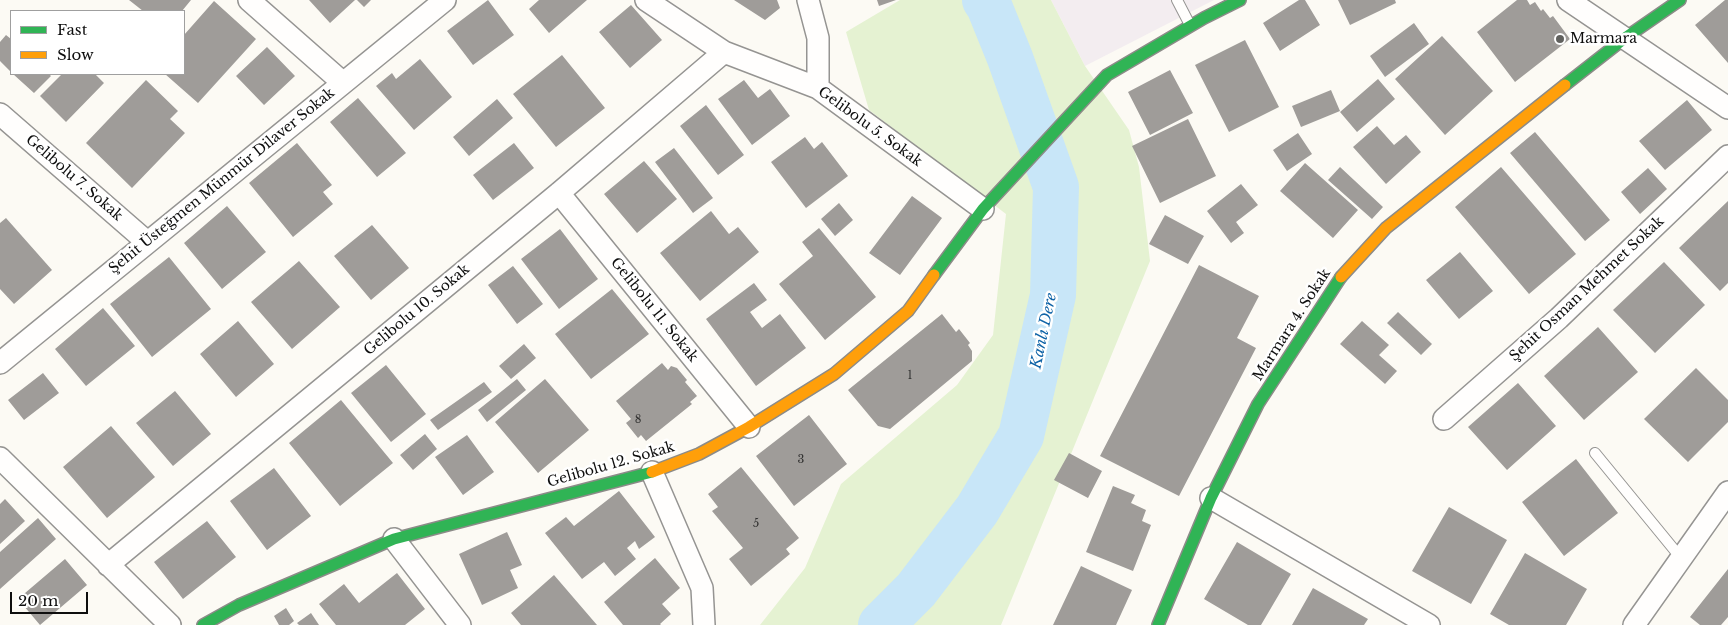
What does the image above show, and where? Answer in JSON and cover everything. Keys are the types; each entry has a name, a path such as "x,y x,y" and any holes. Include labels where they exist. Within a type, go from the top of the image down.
{"street":[{"path":"249,0 342,82"},
{"name":"Şehit Üsteğmen Münmür Dilaver Sokak","path":"0,363 444,0"},
{"name":"Gelibolu 5. Sokak","path":"646,0 724,52 818,88 983,209"},
{"path":"808,0 818,38 818,88"},
{"name":"Gelibolu 12. Sokak","path":"203,625 239,605 394,539 652,472 699,454 749,427 834,374 908,311 983,209 1107,76 1191,26 1240,0"},
{"path":"1568,0 1728,108"},
{"name":"Marmara 4. Sokak","path":"1158,625 1211,498 1258,404 1338,280 1386,228 1625,38 1680,0"},
{"name":"Gelibolu 10. Sokak","path":"108,565 559,193 724,52"},
{"name":"Gelibolu 7. Sokak","path":"0,114 147,242"},
{"name":"Şehit Osman Mehmet Sokak","path":"1444,419 1559,318 1728,156"},
{"name":"Gelibolu 11. Sokak","path":"559,193 749,427"},
{"path":"0,458 170,625"},
{"path":"652,472 702,588 704,625"},
{"path":"1634,625 1728,492"},
{"path":"1211,498 1429,625"},
{"path":"394,539 460,625"}],"lane":[{"path":"1177,0 1191,26"},
{"path":"1596,453 1681,558"}],"shaded area":[{"path":"1051,0 1214,0 1085,66"}],"green space":[{"path":"900,0 1051,0 1085,66 1129,130 1139,167 1150,261 1001,625 760,625 805,568 841,484 957,385 993,335 1006,214 869,110 846,32"}],"building":[{"path":"129,0 191,0 183,10 142,10"},
{"path":"309,0 355,0 330,23"},
{"path":"357,0 371,0 364,7"},
{"path":"488,0 514,35 473,65 447,31"},
{"path":"539,0 587,0 549,33 529,9"},
{"path":"734,0 777,0 780,8 765,20"},
{"path":"877,0 896,0 879,6"},
{"path":"1299,0 1305,0 1320,25 1280,51 1263,23"},
{"path":"1338,0 1395,0 1396,3 1350,25"},
{"path":"1517,0 1527,0 1530,5 1535,2 1541,11 1543,9 1550,18 1553,16 1570,39 1515,82 1477,32"},
{"path":"1725,0 1728,0 1728,63 1695,25"},
{"path":"214,1 256,39 198,103 166,75 185,75 185,34"},
{"path":"631,5 662,40 630,68 599,32"},
{"path":"1414,23 1429,44 1385,77 1370,56"},
{"path":"6,35 10,38 10,71 0,61 0,42"},
{"path":"1442,36 1493,91 1445,135 1395,79"},
{"path":"1245,40 1279,107 1229,132 1195,65"},
{"path":"267,47 295,76 264,105 236,76"},
{"path":"562,55 605,108 556,147 513,94"},
{"path":"420,59 452,97 414,130 376,86 392,73 396,79"},
{"path":"1170,70 1193,113 1150,135 1128,92"},
{"path":"14,75 50,75 34,93"},
{"path":"61,75 96,75 104,83 66,122 40,96"},
{"path":"1378,79 1395,99 1357,132 1340,112"},
{"path":"146,80 178,111 170,119 185,133 132,188 86,143"},
{"path":"744,80 758,98 770,89 790,116 752,145 718,99"},
{"path":"1331,90 1340,111 1301,127 1292,106"},
{"path":"358,98 406,153 377,177 330,122"},
{"path":"497,99 513,118 469,156 453,137"},
{"path":"1687,100 1712,130 1665,170 1639,141"},
{"path":"706,105 744,155 718,175 680,126"},
{"path":"1188,119 1216,176 1160,203 1132,146"},
{"path":"1377,126 1394,145 1406,135 1421,152 1386,184 1353,147"},
{"path":"1535,132 1610,220 1585,241 1510,153"},
{"path":"1298,133 1312,154 1287,171 1273,150"},
{"path":"805,137 814,149 822,142 848,176 806,208 771,162"},
{"path":"297,143 332,185 323,192 333,204 293,237 249,183"},
{"path":"514,143 534,168 493,200 473,175"},
{"path":"674,148 713,198 693,213 655,162"},
{"path":"644,161 677,199 637,233 604,194"},
{"path":"1305,163 1358,210 1333,238 1280,191"},
{"path":"1340,167 1383,207 1372,219 1328,180"},
{"path":"1501,167 1576,254 1529,294 1455,207"},
{"path":"1648,168 1667,189 1640,214 1621,192"},
{"path":"1241,184 1258,205 1236,222 1244,233 1231,243 1207,211"},
{"path":"912,196 942,218 900,275 869,253"},
{"path":"1728,201 1728,283 1720,291 1679,248"},
{"path":"839,203 853,220 835,236 821,219"},
{"path":"227,206 266,252 222,289 184,243"},
{"path":"711,211 729,234 738,227 759,252 700,301 660,253"},
{"path":"1165,215 1204,236 1188,264 1149,244"},
{"path":"6,218 52,270 14,304 0,289 0,223"},
{"path":"372,225 409,268 371,300 334,256"},
{"path":"819,228 876,297 825,340 779,284 813,256 802,242"},
{"path":"560,229 598,279 559,309 521,259"},
{"path":"1460,252 1493,291 1459,319 1426,280"},
{"path":"169,257 211,309 152,357 110,304"},
{"path":"299,261 340,307 292,349 251,302"},
{"path":"1664,262 1705,305 1655,353 1613,310"},
{"path":"1199,265 1259,296 1237,338 1256,348 1179,496 1100,456"},
{"path":"513,266 543,304 517,324 488,285"},
{"path":"754,283 767,300 750,312 762,328 780,314 806,348 756,386 706,319"},
{"path":"612,289 649,334 591,379 555,334"},
{"path":"103,308 135,346 86,386 55,349"},
{"path":"1398,312 1432,344 1421,355 1387,323"},
{"path":"942,314 956,332 959,329 970,343 968,345 972,351 972,361 890,429 878,426 848,390"},
{"path":"238,321 274,364 236,397 200,354"},
{"path":"1362,321 1389,345 1379,355 1397,371 1385,384 1340,344"},
{"path":"1598,327 1638,372 1584,420 1544,376"},
{"path":"524,344 536,358 511,379 499,366"},
{"path":"662,363 668,370 671,366 677,368 687,380 685,382 697,396 690,402 692,404 646,441 641,435 638,438 626,423 631,419 616,401"},
{"path":"386,365 426,414 391,442 351,393"},
{"path":"1696,368 1728,400 1728,422 1688,462 1644,419"},
{"path":"43,373 59,393 24,420 8,400"},
{"path":"517,379 526,390 487,422 478,410"},
{"path":"545,379 589,430 538,473 495,422"},
{"path":"484,382 492,392 438,430 430,420"},
{"path":"1518,383 1556,426 1507,470 1468,427"},
{"path":"175,391 211,434 173,466 136,423"},
{"path":"341,400 393,463 340,506 289,443"},
{"path":"809,415 847,464 794,506 756,456"},
{"path":"111,426 155,477 107,518 63,467"},
{"path":"425,434 437,449 413,470 400,455"},
{"path":"467,435 494,472 463,495 435,457"},
{"path":"1069,453 1102,471 1088,498 1054,480"},
{"path":"1576,459 1618,513 1564,556 1522,502"},
{"path":"741,467 799,538 786,549 790,554 751,586 729,559 743,548 712,511 718,507 708,494"},
{"path":"274,468 311,516 267,550 230,501"},
{"path":"1113,486 1135,495 1131,503 1146,510 1142,521 1151,525 1133,571 1086,552"},
{"path":"619,491 655,537 639,549 635,541 627,548 636,559 615,576 604,562 582,579 545,533 566,517 574,526"},
{"path":"5,499 25,521 0,544 0,504"},
{"path":"1449,507 1507,540 1471,604 1412,571"},
{"path":"38,518 56,539 0,589 0,552"},
{"path":"207,521 236,557 183,599 154,562"},
{"path":"507,532 522,565 510,570 518,588 482,605 459,554"},
{"path":"1237,542 1291,574 1261,625 1248,625 1204,599"},
{"path":"1525,553 1587,589 1566,625 1509,625 1490,614"},
{"path":"655,558 680,588 662,604 671,614 661,625 623,625 604,602"},
{"path":"65,559 87,585 40,625 18,599"},
{"path":"1081,566 1132,590 1116,625 1053,625"},
{"path":"1728,569 1728,617 1721,625 1700,625 1690,617"},
{"path":"397,573 425,609 405,625 336,625 319,604 344,584 359,603"},
{"path":"554,575 597,625 521,625 511,613"},
{"path":"1313,588 1368,619 1364,625 1292,625"},
{"path":"286,608 294,621 289,625 279,625 274,616"},
{"path":"311,613 319,625 299,625 297,623"}],"waterway":[{"name":"Kanlı Dere","path":"881,625 916,590 977,510 1021,436 1053,295 1056,187 1010,58 985,0"}],"traffic: fast":[{"path":"934,275 983,209 1107,75 1204,18 1240,0"},
{"path":"1565,85 1625,38 1680,0"},
{"path":"1158,625 1211,498 1258,404 1341,277"},
{"path":"203,625 239,605 394,539 652,472"}],"traffic: slow":[{"path":"1341,277 1386,228 1565,85"},
{"path":"652,472 699,454 749,427 834,374 908,311 934,275"}],"place":[{"name":"Marmara","path":"1560,39"}]}
